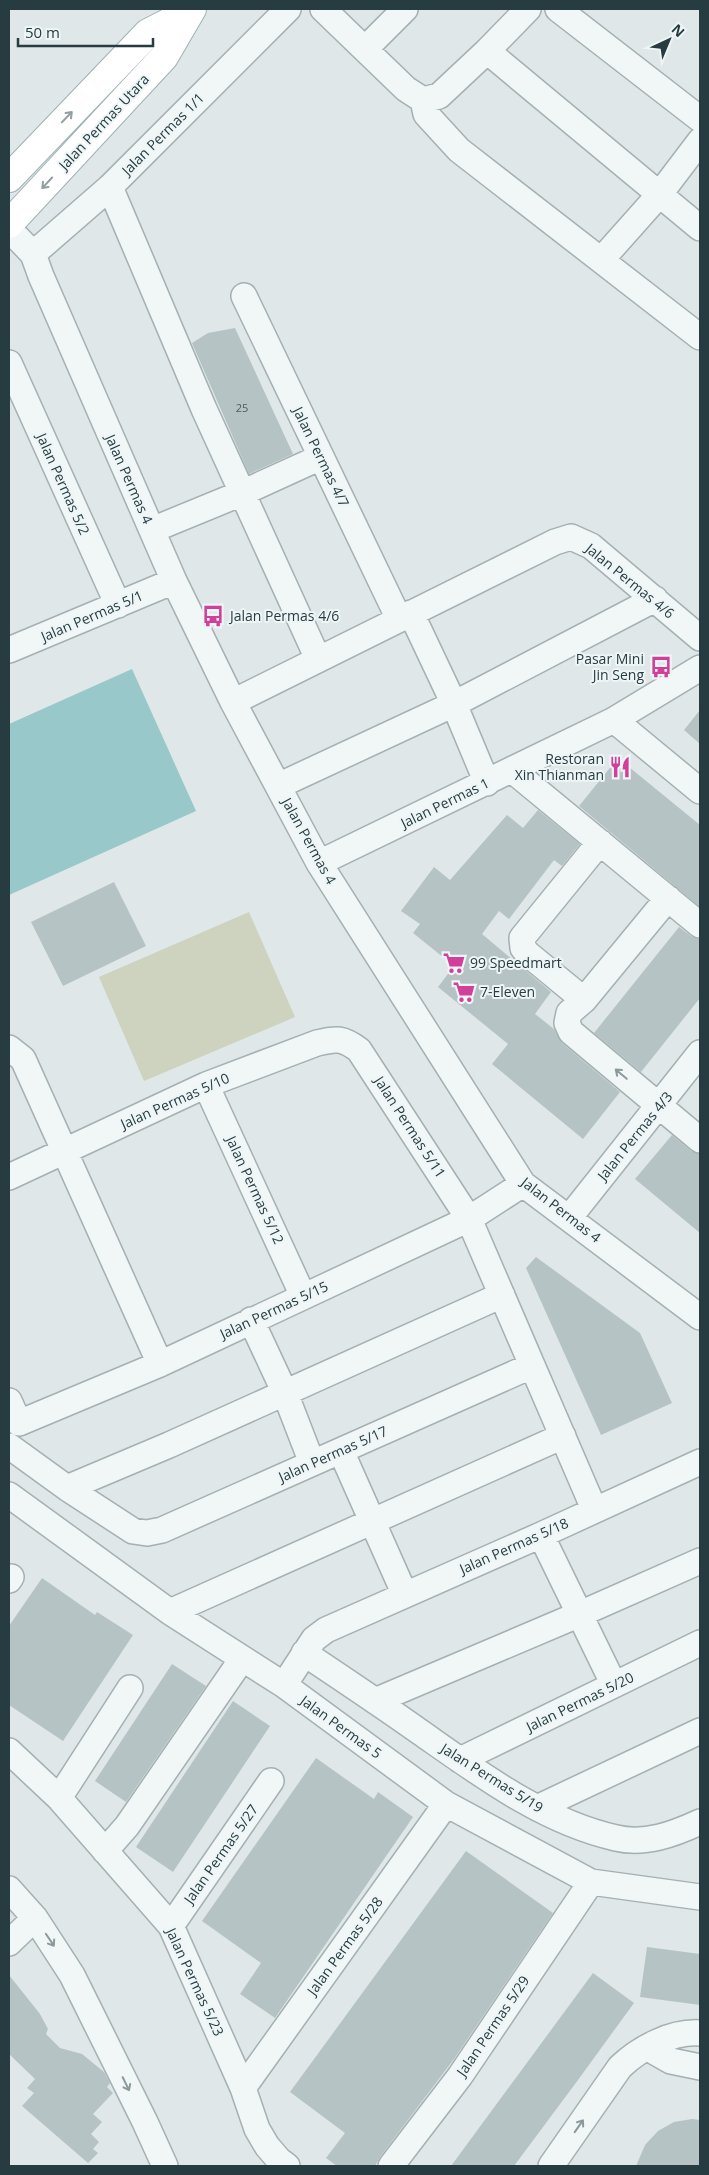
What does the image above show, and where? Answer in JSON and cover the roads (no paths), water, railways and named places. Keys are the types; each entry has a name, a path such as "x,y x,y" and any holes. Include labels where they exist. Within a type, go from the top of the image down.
{"main road":[{"name":"Jalan Permas Utara","path":"9,178 148,33 191,10"},
{"name":"Jalan Permas Utara","path":"9,224 164,57 191,10"}],"street":[{"name":"Jalan Permas 1/1","path":"37,265 110,186 288,9"},
{"path":"323,9 406,89 423,100 426,114 460,150 700,337"},
{"path":"365,49 405,9"},
{"path":"423,100 439,96 528,9"},
{"path":"558,9 700,119"},
{"path":"487,51 700,228"},
{"path":"602,259 659,195 700,141"},
{"path":"110,186 204,408 318,659"},
{"name":"Jalan Permas 4","path":"9,229 37,265 174,581 233,702 319,863 523,1184 700,1317"},
{"path":"9,254 37,265"},
{"name":"Jalan Permas 4/7","path":"244,296 321,457 454,704 487,783"},
{"name":"Jalan Permas 5/2","path":"9,363 118,605"},
{"path":"152,530 242,493 321,457"},
{"name":"Jalan Permas 4/6","path":"233,702 555,542 571,537 590,546 700,638"},
{"name":"Jalan Permas 5/1","path":"9,650 174,581"},
{"path":"278,786 454,704 655,599"},
{"name":"Jalan Permas 1","path":"319,863 614,720 700,668"},
{"path":"614,720 700,791"},
{"path":"512,770 600,842 634,879 668,898 700,925"},
{"path":"584,1000 528,954 522,938 600,842"},
{"path":"668,898 584,1000 569,1013 567,1018 568,1028 700,1140"},
{"name":"Jalan Permas 5/10","path":"9,1177 206,1085 317,1043 332,1039 346,1041"},
{"name":"Jalan Permas 5/11","path":"346,1041 360,1050 469,1219 594,1509"},
{"path":"9,1048 24,1059 160,1364"},
{"name":"Jalan Permas 4/3","path":"569,1218 700,1053"},
{"name":"Jalan Permas 5/12","path":"206,1085 303,1296"},
{"name":"Jalan Permas 5/15","path":"12,1421 160,1364 469,1219 523,1184"},
{"path":"9,1446 67,1488 502,1295"},
{"path":"251,1320 284,1393 312,1463"},
{"name":"Jalan Permas 5/17","path":"67,1488 133,1531 147,1533 162,1530 531,1366"},
{"path":"170,1612 563,1436"},
{"path":"341,1451 405,1595"},
{"name":"Jalan Permas 5/18","path":"284,1685 314,1639 326,1630 541,1536 594,1509 700,1462"},
{"name":"Jalan Permas 5","path":"9,1495 170,1612 284,1685 446,1804 591,1882 700,1897"},
{"path":"541,1536 614,1685"},
{"path":"375,1701 700,1561"},
{"name":"Jalan Permas 5/20","path":"460,1760 700,1643"},
{"name":"Jalan Permas 5/19","path":"304,1653 460,1760 537,1808 581,1827 617,1839 655,1839 700,1822"},
{"path":"105,1851 127,1826 242,1658"},
{"path":"59,1798 130,1688"},
{"path":"537,1808 700,1731"},
{"name":"Jalan Permas 5/23","path":"9,1751 59,1798 171,1926 243,2088 257,2129 267,2146 279,2160 288,2166"},
{"name":"Jalan Permas 5/27","path":"171,1926 271,1781"},
{"name":"Jalan Permas 5/28","path":"243,2088 446,1804"},
{"name":"Jalan Permas 5/29","path":"391,2166 460,2076 591,1882"},
{"path":"9,1889 35,1918 72,1976 165,2166"},
{"path":"9,1943 35,1918"},
{"path":"551,2166 620,2067 630,2058 676,2036 700,2033"},
{"path":"648,2048 671,2062 700,2067"}],"water":[{"path":"132,669 196,811 9,895 9,724"}],"place":[{"name":"Jalan Permas 4/6","path":"213,616"},
{"name":"Pasar Mini Jin Seng","path":"661,667"},
{"name":"Restoran Xin Thianman","path":"620,767"},
{"name":"99 Speedmart","path":"454,963"},
{"name":"7-Eleven","path":"464,992"}]}
